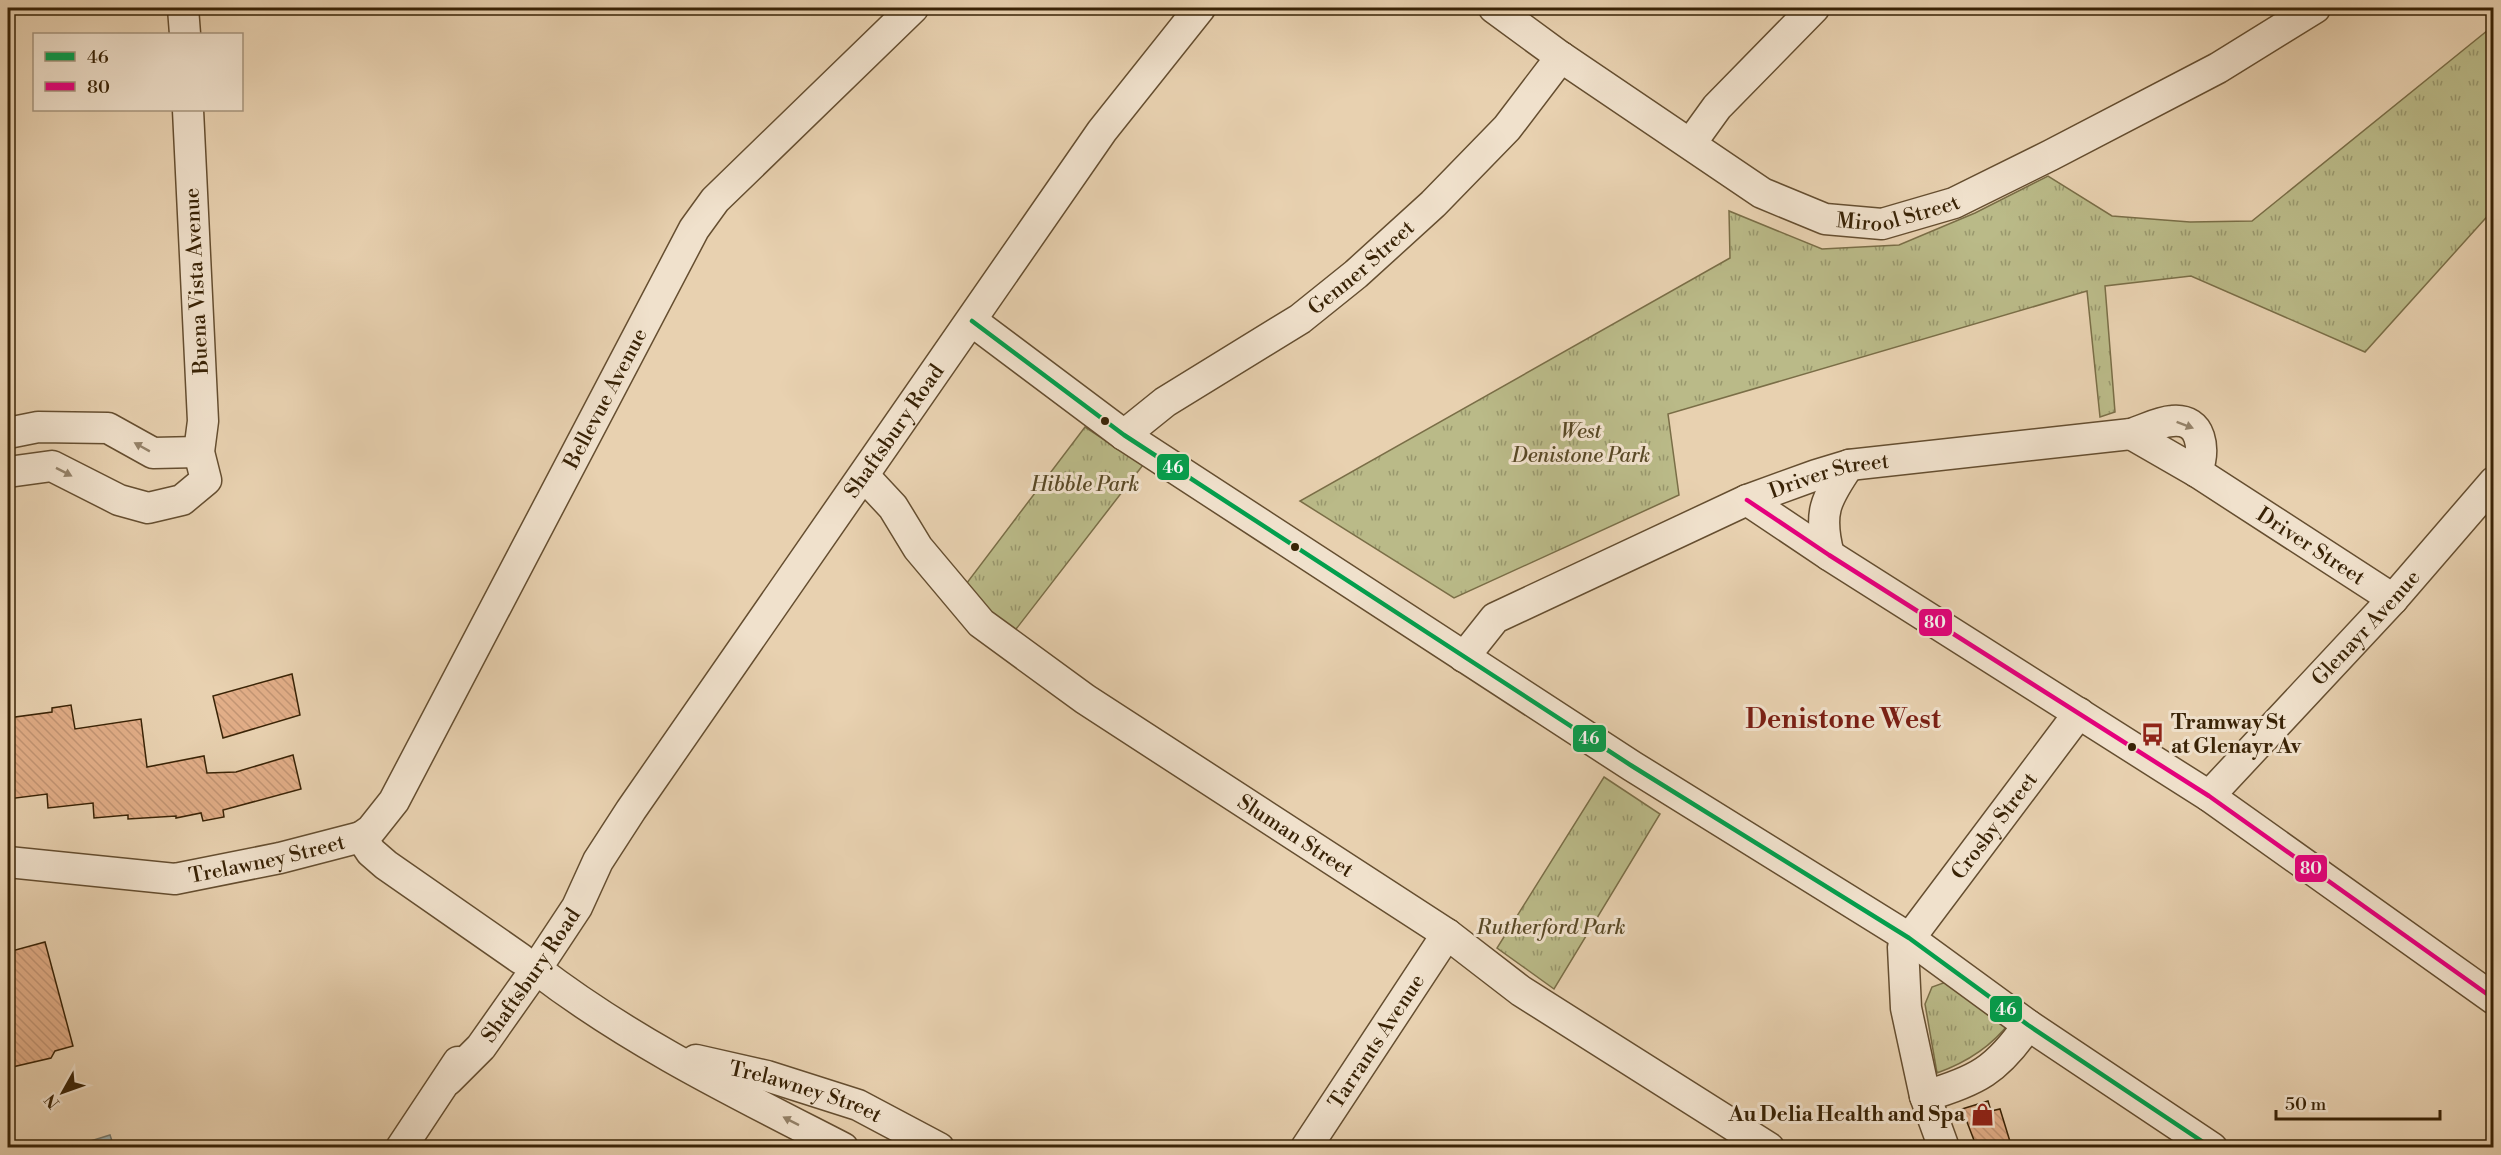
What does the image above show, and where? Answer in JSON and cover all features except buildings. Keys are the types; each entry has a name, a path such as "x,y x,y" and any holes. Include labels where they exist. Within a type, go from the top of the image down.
{"street":[{"path":"183,8 185,33"},
{"name":"Bellevue Avenue","path":"361,837 371,830 394,801 694,229 715,200 913,8"},
{"name":"Shaftsbury Road","path":"401,1148 448,1080 481,1047 529,964 577,907 598,861 1102,132 1200,8"},
{"name":"Mirool Street","path":"1494,8 1561,57 1762,193 1825,219 1882,224 1954,203 2051,155 2218,68 2315,8"},
{"path":"1691,143 1717,107 1814,8"},
{"name":"Genner Street","path":"1124,435 1165,402 1300,319 1356,274 1433,204 1507,128 1561,57"},
{"name":"Buena Vista Avenue","path":"8,472 52,466 120,500 148,508 183,500 206,480 199,452 203,421 188,111"},
{"path":"972,321 1124,435 1632,766 1909,938 2028,1025 2204,1145"},
{"name":"Driver Street","path":"1464,657 1495,618 1747,500 1849,465 2131,434 2170,421 2189,424 2201,438 2203,448 2197,472 2392,599"},
{"path":"8,434 38,427 108,428 153,453 199,452"},
{"path":"1829,555 1822,519 1836,484 1849,465"},
{"name":"Sluman Street","path":"865,477 892,507 918,548 981,623 1084,699 1447,934 1521,991 1769,1148"},
{"name":"Glenayr Avenue","path":"2209,796 2392,599 2493,482"},
{"path":"1747,500 1829,555 2209,796 2493,999"},
{"name":"Crosby Street","path":"1909,938 2079,713"},
{"name":"Trelawney Street","path":"8,862 175,879 280,858 361,837 371,852 386,865 581,1003 666,1055 843,1148"},
{"name":"Tarrants Avenue","path":"1306,1148 1447,934"},
{"path":"1909,938 1903,947 1906,1008 1925,1096 1944,1148"},
{"path":"1925,1096 1962,1084 1989,1070 2010,1051 2028,1025"},
{"name":"Trelawney Street","path":"666,1055 767,1076 858,1106 939,1148"}],"green space":[{"name":"West Denistone Park","path":"2493,26 2493,210 2365,352 2191,276 2105,286 2115,412 2100,417 2087,291 1668,414 1679,495 1454,598 1300,501 1730,258 1729,211 1822,249 1899,245 1975,213 2048,176 2112,216 2190,222 2252,221"},
{"name":"Hibble Park","path":"1085,427 1143,465 1013,633 960,592"},
{"name":"Rutherford Park","path":"1604,777 1660,814 1554,989 1497,948"},
{"path":"1946,982 2010,1022 1995,1039 1977,1053 1937,1073 1925,1004 1932,987"}],"water":[{"path":"110,1135 114,1147 85,1147 84,1143"}],"transit line":[{"name":"46","path":"972,321 1124,435 1632,766 1909,938 2028,1025 2212,1148"},
{"name":"80","path":"1747,500 1829,555 2209,796 2494,999"}],"place":[{"name":"Tramway St at Glenayr Av","path":"2153,734"},
{"name":"Au Delia Health and Spa","path":"1983,1114"}],"district":[{"name":"Denistone West","path":"1843,719"}]}
